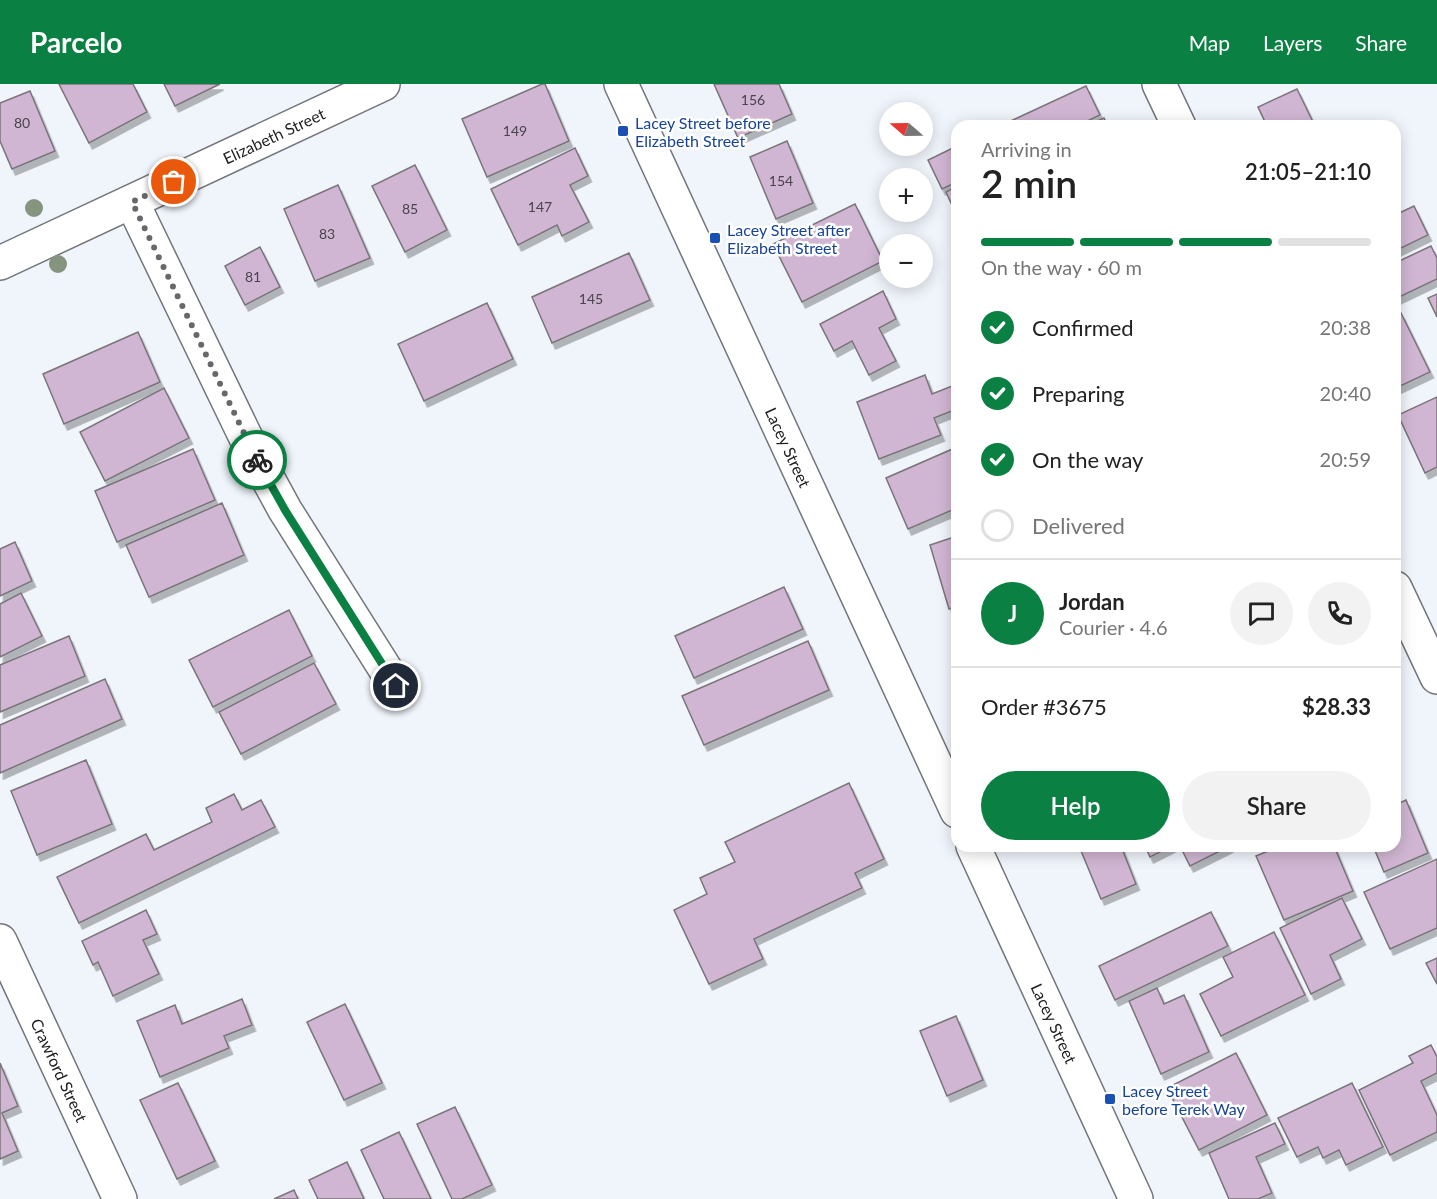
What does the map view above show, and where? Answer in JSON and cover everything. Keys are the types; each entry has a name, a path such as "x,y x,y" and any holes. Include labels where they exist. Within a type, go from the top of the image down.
{"street":[{"name":"Elizabeth Street","path":"0,263 132,202 336,94 383,84"},
{"name":"Lacey Street","path":"621,84 951,798"},
{"path":"1159,84 1176,120"},
{"path":"132,202 255,456 285,510 396,686"},
{"path":"1401,601 1437,677"},
{"name":"Lacey Street","path":"976,852 1136,1199"},
{"name":"Crawford Street","path":"0,941 120,1199"}],"building":[{"path":"59,84 133,84 147,112 89,143"},
{"path":"164,84 220,84 175,106"},
{"path":"545,84 569,141 487,177 462,119"},
{"path":"714,84 779,84 792,114 738,138"},
{"path":"1086,86 1100,115 1090,120 1013,120"},
{"path":"1297,89 1312,120 1264,120 1258,107"},
{"path":"30,91 55,151 12,169 0,141 0,103"},
{"path":"787,141 813,203 776,219 750,157"},
{"path":"575,148 588,176 570,185 589,222 562,236 557,225 518,245 491,189"},
{"path":"951,149 951,185 942,189 928,160"},
{"path":"415,165 447,230 405,252 372,186"},
{"path":"338,185 370,258 315,281 284,209"},
{"path":"951,189 951,203 946,192"},
{"path":"855,204 879,253 879,263 802,302 773,244"},
{"path":"1414,206 1428,235 1401,248 1401,212"},
{"path":"1431,246 1437,258 1437,279 1401,296 1401,260"},
{"path":"260,247 280,287 245,305 225,266"},
{"path":"629,253 650,300 552,343 532,297"},
{"path":"883,291 896,319 879,328 896,361 869,375 852,341 834,351 820,324"},
{"path":"1437,294 1437,317 1428,298"},
{"path":"487,303 513,359 424,401 398,344"},
{"path":"1401,313 1430,372 1401,386"},
{"path":"138,332 160,382 64,424 43,374"},
{"path":"925,375 932,394 951,386 951,411 934,418 941,435 879,459 857,402"},
{"path":"164,388 189,438 105,481 80,432"},
{"path":"1437,397 1437,467 1425,473 1401,421 1401,414"},
{"path":"193,449 215,500 117,542 95,491"},
{"path":"951,450 951,511 908,529 886,478"},
{"path":"222,503 244,555 149,597 126,545"},
{"path":"951,538 951,608 949,609 930,545"},
{"path":"15,542 32,581 0,596 0,549"},
{"path":"784,587 803,629 694,678 675,636"},
{"path":"21,593 42,636 0,657 0,604"},
{"path":"289,610 312,656 213,707 189,660"},
{"path":"69,636 85,676 0,712 0,665"},
{"path":"808,641 829,690 704,745 682,696"},
{"path":"314,663 336,704 241,754 219,712"},
{"path":"105,679 122,719 0,773 0,725"},
{"path":"86,760 112,824 37,855 11,791"},
{"path":"849,783 884,859 855,873 862,888 754,939 763,959 709,984 674,910 707,894 700,878 735,862 725,842"},
{"path":"234,794 242,810 261,800 275,827 79,923 57,877 146,834 154,850 212,822 206,808"},
{"path":"1406,800 1428,853 1384,872 1376,852 1401,852 1401,802"},
{"path":"1081,852 1123,852 1136,884 1101,899"},
{"path":"1148,852 1160,852 1150,857"},
{"path":"1183,852 1218,852 1190,866"},
{"path":"1266,852 1337,852 1353,891 1284,920 1256,856"},
{"path":"1437,859 1437,928 1390,949 1364,892"},
{"path":"1342,898 1362,939 1330,955 1341,979 1311,994 1280,928"},
{"path":"146,910 157,934 143,940 159,974 113,996 98,962 93,965 82,941"},
{"path":"1211,912 1228,946 1115,1000 1099,966"},
{"path":"1274,932 1305,995 1221,1036 1200,994 1233,977 1223,957"},
{"path":"1437,958 1437,984 1426,963"},
{"path":"1157,988 1164,1004 1184,995 1209,1052 1161,1074 1129,1001"},
{"path":"242,999 252,1025 224,1036 229,1048 160,1077 137,1021 175,1005 182,1024"},
{"path":"345,1004 382,1083 344,1100 307,1022"},
{"path":"956,1016 983,1080 947,1096 920,1031"},
{"path":"1431,1045 1437,1057 1437,1073 1421,1081 1437,1115 1437,1132 1390,1155 1359,1090 1413,1063 1409,1056"},
{"path":"1236,1053 1267,1115 1199,1150 1167,1088"},
{"path":"0,1063 18,1106 2,1113 18,1151 0,1159"},
{"path":"178,1083 215,1161 177,1179 140,1100"},
{"path":"1352,1083 1383,1147 1346,1165 1339,1150 1323,1158 1318,1147 1297,1157 1278,1118"},
{"path":"455,1107 492,1185 462,1199 452,1199 417,1124"},
{"path":"1275,1123 1285,1144 1256,1157 1272,1193 1258,1199 1229,1199 1209,1153"},
{"path":"399,1132 431,1199 384,1199 361,1150"},
{"path":"347,1162 364,1199 318,1199 309,1180"},
{"path":"294,1190 298,1199 274,1199"}],"way so far":[{"path":"174,182 132,202 257,460"}],"place":[{"name":"Lacey Street before Elizabeth Street","path":"623,131"},
{"name":"Lacey Street after Elizabeth Street","path":"715,238"},
{"name":"Lacey Street before Terek Way","path":"1110,1099"}],"route":[{"path":"257,460 285,510 396,686"}]}
